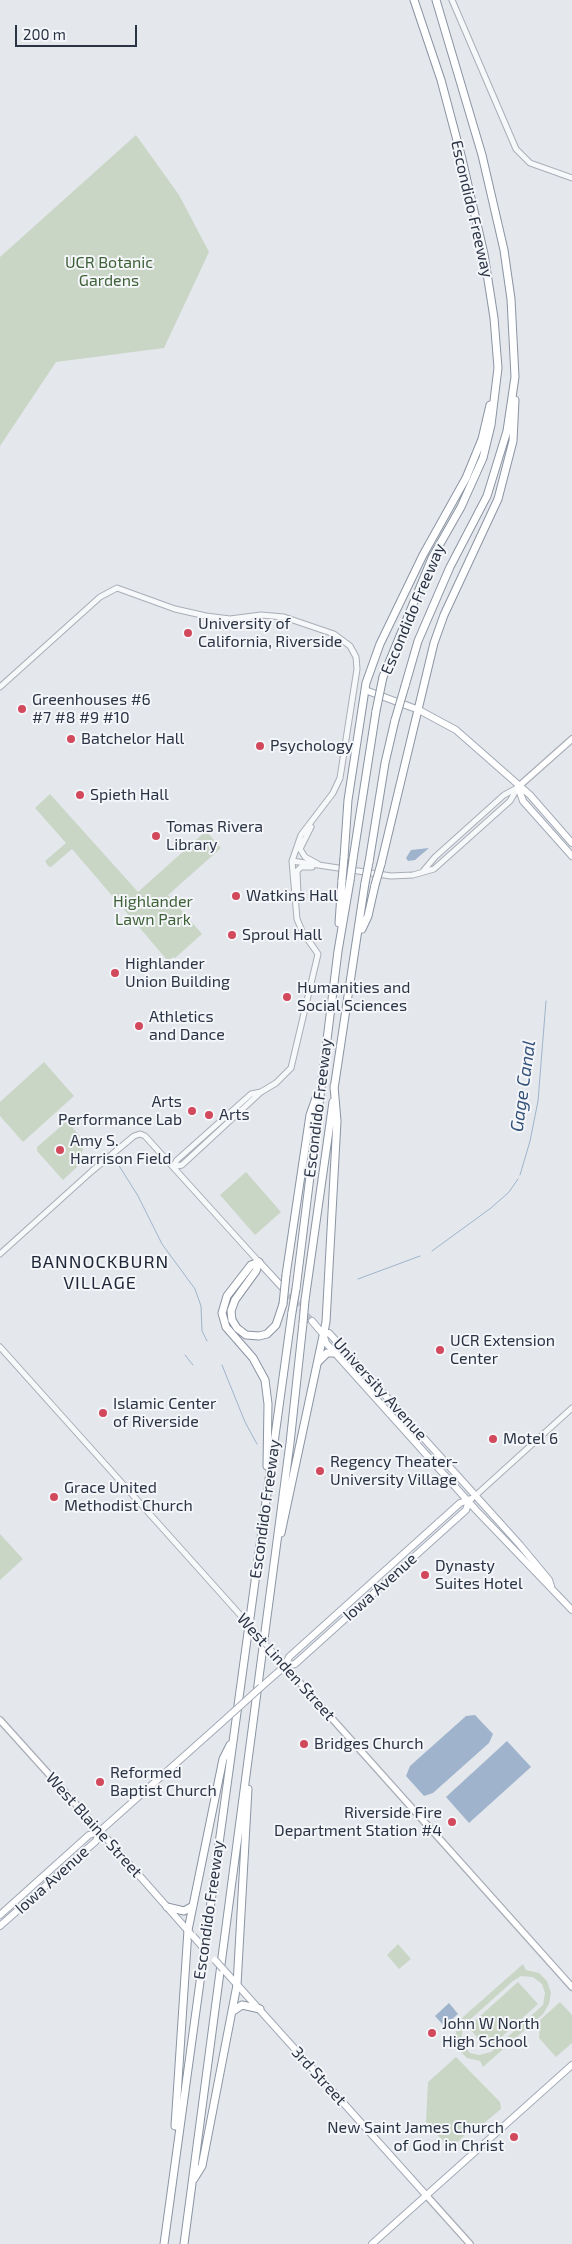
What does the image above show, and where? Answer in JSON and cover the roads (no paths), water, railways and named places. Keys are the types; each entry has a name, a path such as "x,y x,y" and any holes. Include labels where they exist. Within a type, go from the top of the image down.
{"highway":[{"name":"Escondido Freeway","path":"164,2244 296,1289 346,880 353,859 376,711 383,677 432,558 465,500 483,458 491,425 498,368 494,318 484,254 467,178 441,80 414,0"},
{"name":"Escondido Freeway","path":"184,2244 270,1576 290,1443 302,1324 334,1086 385,763 395,720 418,641 450,567 487,496 507,431 515,378 511,300 504,250 479,146 436,0"},
{"path":"346,880 344,858 348,800 365,690 380,644 423,555 456,499 476,455 498,368"},
{"path":"359,936 368,916 434,644 444,615 484,530 500,490 513,441 516,416 515,378"},
{"path":"259,1262 256,1271 235,1300 231,1311 232,1320 237,1328 246,1335 258,1336 267,1334 276,1325 283,1304 310,1116 321,1084"},
{"path":"270,1576 318,1363 328,1303 337,1121 334,1086"},
{"path":"259,1262 251,1265 227,1296 222,1313 226,1327 253,1358 266,1387 268,1404 267,1497"},
{"path":"318,1363 327,1353 335,1353"},
{"path":"172,2184 193,1906 223,1759 234,1738"},
{"path":"192,2184 202,2166 232,2010 249,1742"},
{"path":"168,1907 184,1911 193,1906"},
{"path":"232,2010 242,2004 260,2009"}],"main road":[{"path":"365,690 419,710 441,721 464,737 491,759 518,788 532,797 572,843"},
{"path":"518,788 572,739"},
{"path":"518,788 523,801 572,856"},
{"path":"259,1262 282,1287"},
{"name":"University Avenue","path":"312,1321 323,1334 326,1343 469,1502 544,1584 551,1586"},
{"name":"University Avenue","path":"323,1334 330,1333 535,1563 549,1580 551,1586 572,1610"},
{"name":"Iowa Avenue","path":"0,1926 96,1841 100,1832 285,1666 289,1657 460,1503 469,1502 475,1496"},
{"path":"512,1549 518,1550 535,1563"},
{"name":"West Linden Street","path":"285,1666 572,1987"},
{"name":"West Blaine Street","path":"0,1720 190,1933"},
{"name":"Iowa Avenue","path":"0,1914 90,1835 100,1832"},
{"name":"3rd Street","path":"190,1933 470,2244"},
{"path":"372,2244 572,2065"}],"street":[{"path":"452,0 512,143 530,162 572,178"},
{"path":"0,687 100,597 113,589 121,589 175,609 206,616 230,619 261,615 284,618 342,638 353,652 357,669 340,778 333,793 314,817 298,842 292,861 294,896 300,928 317,950 317,961 291,1068 276,1083 261,1092 182,1165 174,1168"},
{"path":"292,861 401,877 434,869 510,801 518,788"},
{"path":"424,870 434,858 504,795 518,788"},
{"path":"314,817 300,849 304,857 320,866"},
{"path":"294,896 298,894 298,870 304,867 320,866"},
{"path":"0,1254 92,1171 134,1136 140,1134 174,1168 259,1262"},
{"name":"West Linden Street","path":"0,1348 285,1666"},
{"name":"Iowa Avenue","path":"475,1496 572,1410"}],"water":[{"path":"429,848 415,860 408,861 406,858 411,850"},
{"path":"475,1715 493,1734 489,1743 433,1793 424,1796 406,1776 410,1766 466,1716"},
{"path":"507,1741 531,1767 469,1823 446,1797"},
{"path":"449,2003 458,2014 444,2026 435,2016"}],"waterway":[{"name":"Gage Canal","path":"520,1175 530,1141 538,1101 546,1001"},
{"path":"118,1164 138,1196 162,1244 195,1289 201,1306 202,1331 207,1341"},
{"name":"Gage Canal","path":"432,1251 491,1208 509,1192 518,1179"},
{"name":"Gage Canal","path":"358,1279 420,1256"},
{"path":"185,1355 193,1365"},
{"path":"222,1365 245,1422 257,1444"}],"tunnel":[{"path":"283,1288 312,1321"}],"place":[{"name":"University of California, Riverside","path":"188,633"},
{"name":"Greenhouses #6 #7 #8 #9 #10","path":"22,709"},
{"name":"Batchelor Hall","path":"71,739"},
{"name":"Psychology","path":"260,746"},
{"name":"Spieth Hall","path":"80,795"},
{"name":"Tomas Rivera Library","path":"156,836"},
{"name":"Watkins Hall","path":"236,896"},
{"name":"Sproul Hall","path":"232,935"},
{"name":"Highlander Union Building","path":"115,973"},
{"name":"Humanities and Social Sciences","path":"287,997"},
{"name":"Athletics and Dance","path":"139,1026"},
{"name":"Arts Performance Lab","path":"192,1111"},
{"name":"Arts","path":"209,1115"},
{"name":"Amy S. Harrison Field","path":"60,1150"},
{"name":"UCR Extension Center","path":"440,1350"},
{"name":"Islamic Center of Riverside","path":"103,1413"},
{"name":"Motel 6","path":"493,1439"},
{"name":"Regency Theater- University Village","path":"320,1471"},
{"name":"Grace United Methodist Church","path":"54,1497"},
{"name":"Dynasty Suites Hotel","path":"425,1575"},
{"name":"Bridges Church","path":"304,1744"},
{"name":"Reformed Baptist Church","path":"100,1782"},
{"name":"Riverside Fire Department Station #4","path":"452,1822"},
{"name":"John W North High School","path":"432,2033"},
{"name":"New Saint James Church of God in Christ","path":"514,2137"}],"district":[{"name":"BANNOCKBURN VILLAGE","path":"100,1272"}],"park label":[{"name":"UCR Botanic Gardens","path":"109,272"},
{"name":"Highlander Lawn Park","path":"153,911"}]}
